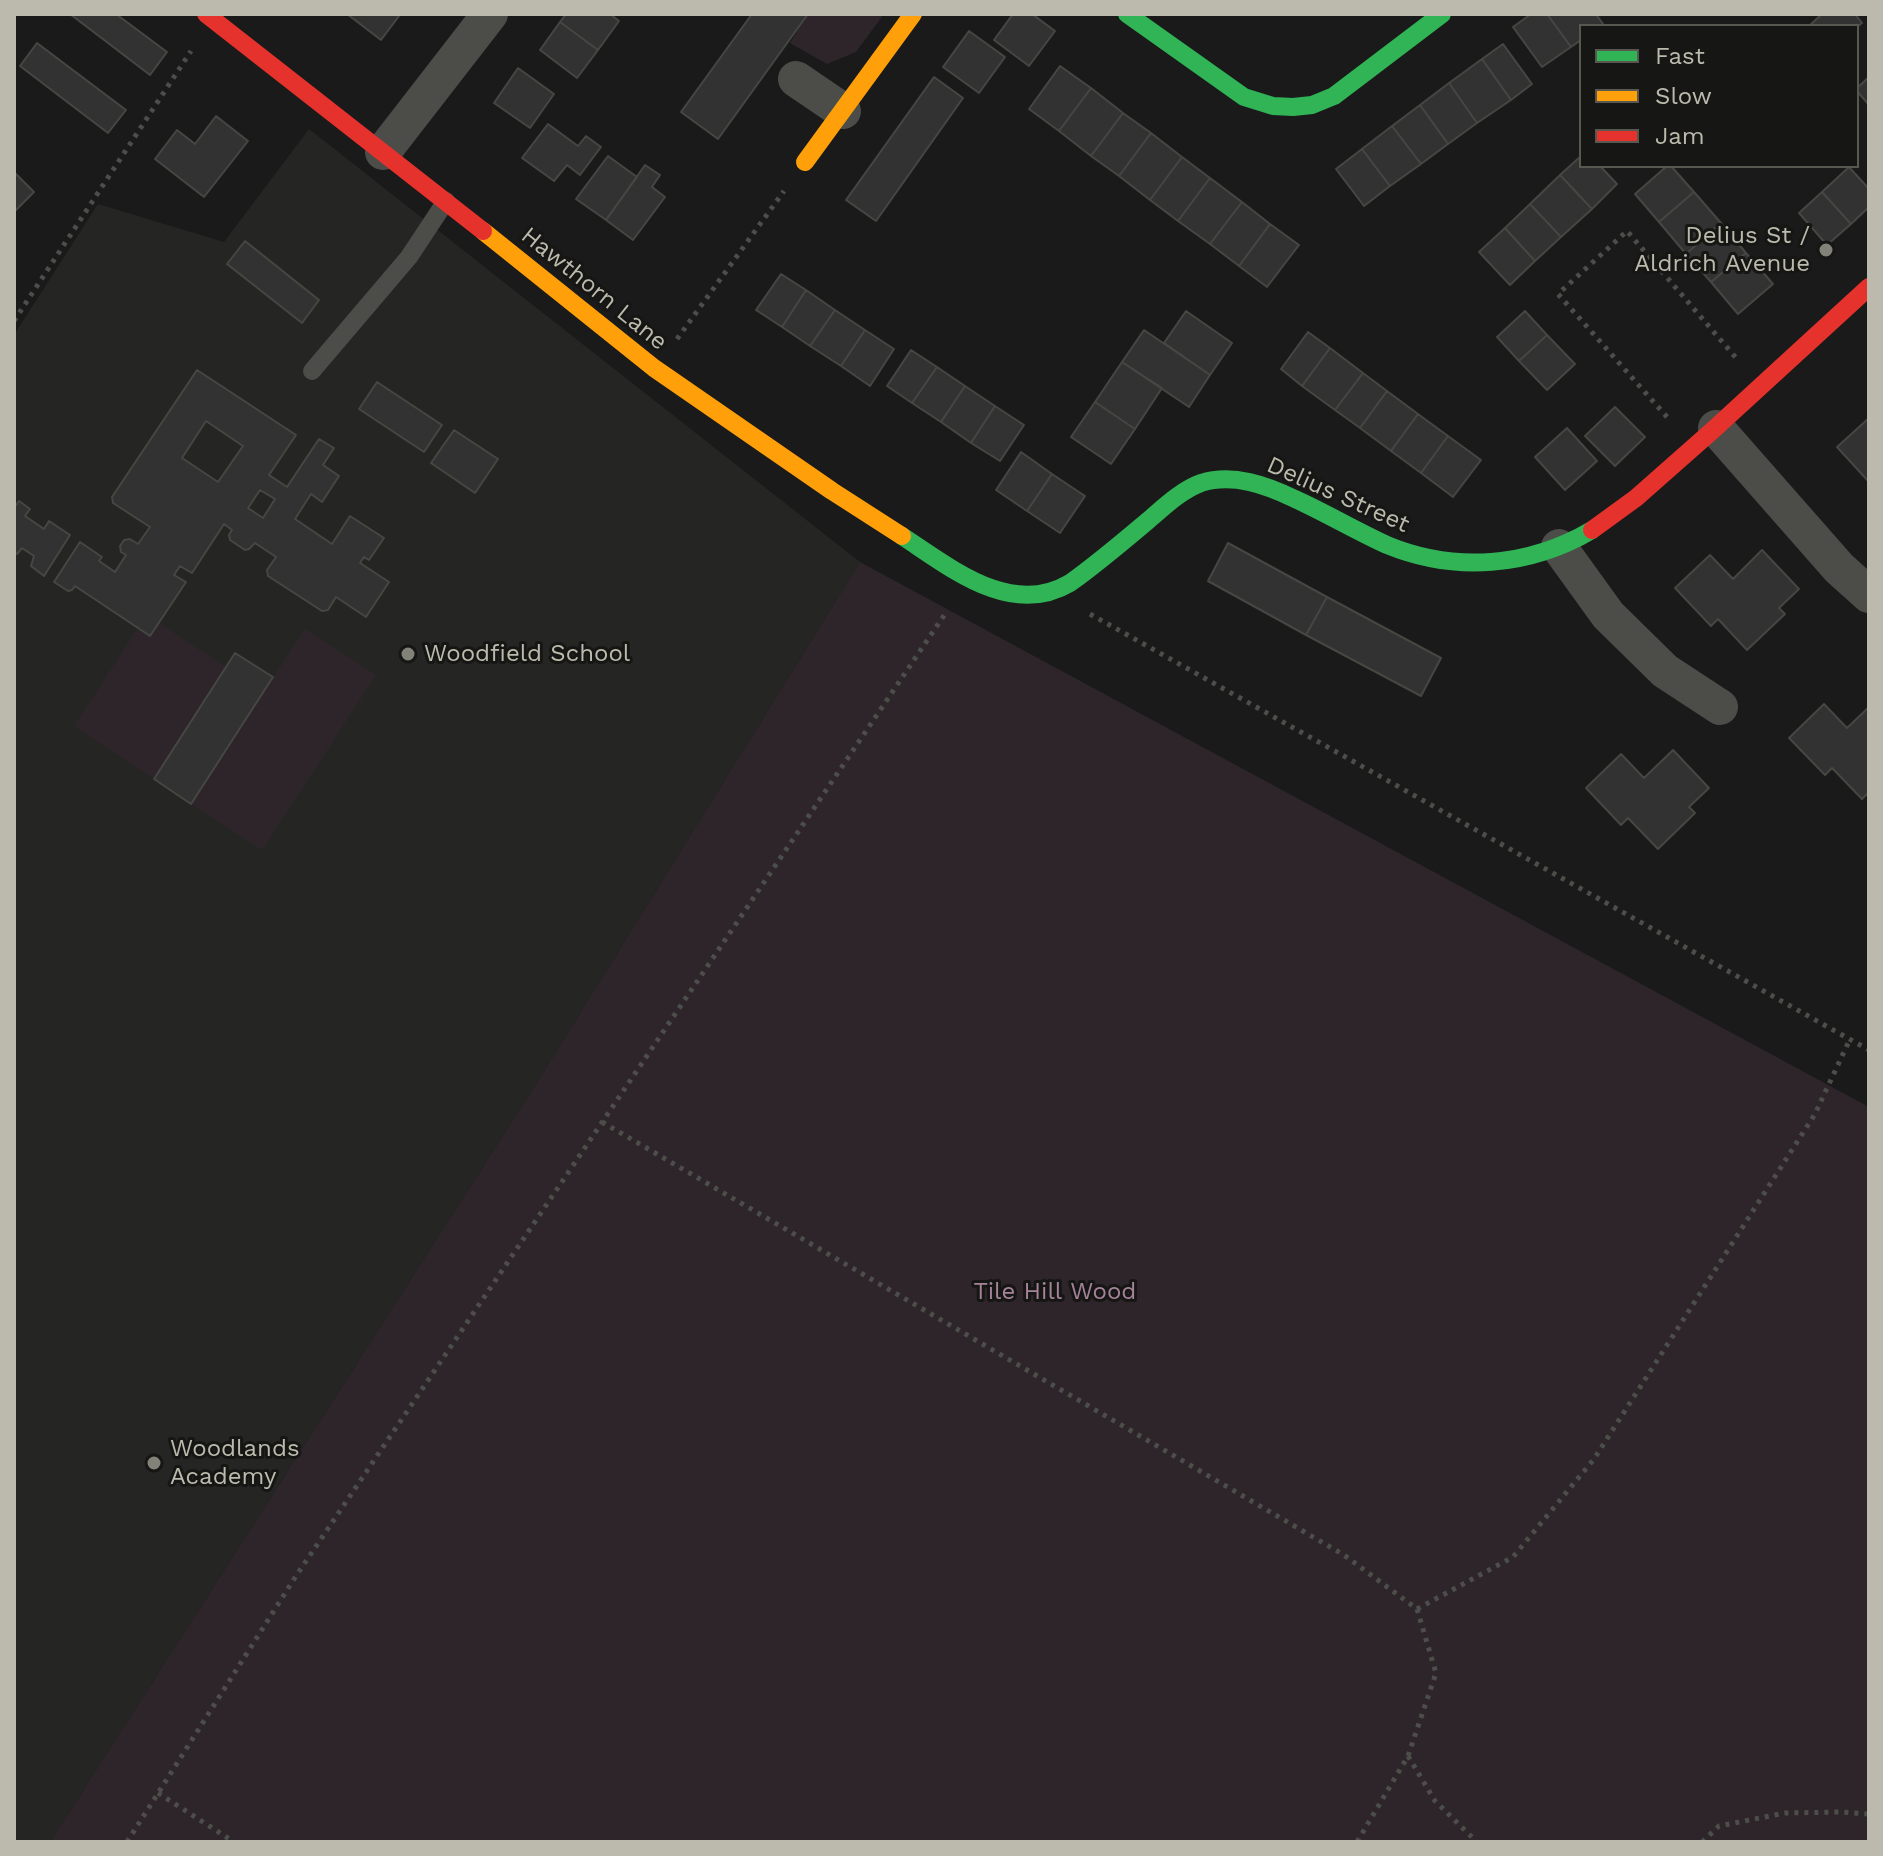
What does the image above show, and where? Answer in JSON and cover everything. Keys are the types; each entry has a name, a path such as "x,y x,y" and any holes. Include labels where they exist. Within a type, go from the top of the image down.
{"street":[{"path":"383,152 490,14"},
{"path":"805,162 913,14"},
{"path":"1127,14 1244,97 1262,104 1299,106 1322,102 1344,89 1442,14"},
{"name":"Hawthorn Lane","path":"209,16 654,368 832,491 968,579"},
{"path":"796,79 843,111"},
{"name":"Delius Street","path":"1051,592 1073,581 1180,495 1202,483 1222,479 1268,486 1385,544 1418,556 1453,562 1501,562 1559,547 1599,525 1633,499 1869,287"},
{"path":"1702,440 1869,595"},
{"path":"1559,547 1608,615 1665,671 1720,707"},
{"path":"968,579 1006,592 1027,595 1051,592"}],"lane":[{"path":"312,371 409,257 446,201"}],"path":[{"path":"14,321 209,16"},
{"path":"654,368 805,162"},
{"path":"1702,440 1667,416 1558,294 1627,231 1761,387"},
{"path":"127,1842 296,1576 968,579"},
{"path":"1051,592 1869,1050"},
{"path":"1417,1609 1513,1557 1594,1459 1815,1114 1850,1039"},
{"path":"602,1122 1344,1555 1417,1609 1436,1673 1408,1756 1357,1842"},
{"path":"1408,1756 1435,1801 1475,1842"},
{"path":"158,1793 234,1842"},
{"path":"1702,1842 1719,1826 1785,1813 1869,1814"}],"shaded area":[{"name":"Woodfield School","path":"309,129 860,562 536,1084 50,1842 14,1842 14,335 98,204 224,242"}],"green space":[{"path":"808,14 884,14 856,52 827,64 790,43"},
{"name":"Tile Hill Wood","path":"860,562 1869,1107 1869,1842 50,1842 536,1084"},
{"path":"159,623 227,668 154,779 74,726 138,628"},
{"path":"305,629 376,675 262,850 191,804"}],"building":[{"path":"70,14 116,14 167,52 150,75"},
{"path":"347,14 396,14 399,16 381,40"},
{"path":"566,14 610,14 619,21 598,50 560,22"},
{"path":"752,14 808,14 718,139 681,112"},
{"path":"1013,14 1032,14 1055,31 1029,66 994,40"},
{"path":"1531,14 1547,14 1571,47 1542,67 1513,27"},
{"path":"1547,14 1596,14 1603,24 1579,24 1579,41 1571,47"},
{"path":"1822,14 1855,14 1862,23 1859,25 1811,24"},
{"path":"560,22 598,50 577,78 540,50"},
{"path":"969,31 1005,57 979,93 943,67"},
{"path":"37,43 126,110 108,133 20,66"},
{"path":"1503,44 1532,84 1511,100 1482,59"},
{"path":"1482,59 1511,100 1477,123 1449,83"},
{"path":"1060,66 1091,88 1059,131 1029,109"},
{"path":"518,68 554,94 530,128 494,103"},
{"path":"934,77 963,98 876,221 846,200"},
{"path":"1869,77 1869,105 1859,93 1859,86"},
{"path":"1449,83 1477,123 1448,144 1420,105"},
{"path":"1091,88 1123,113 1091,156 1059,131"},
{"path":"1420,105 1448,144 1421,164 1392,126"},
{"path":"1123,113 1151,133 1119,176 1091,156"},
{"path":"216,116 248,141 204,197 155,159 177,130 195,144"},
{"path":"548,124 578,146 586,136 601,147 580,175 567,165 554,181 522,158"},
{"path":"1392,126 1421,164 1390,186 1362,149"},
{"path":"1151,133 1182,157 1150,200 1119,176"},
{"path":"1362,149 1390,186 1364,206 1336,169"},
{"path":"608,156 637,177 606,220 576,199"},
{"path":"1182,157 1210,178 1178,221 1150,200"},
{"path":"1579,158 1579,168 1602,168 1617,184 1592,209 1560,175"},
{"path":"645,165 660,175 652,187 665,197 633,240 606,220"},
{"path":"1665,168 1673,168 1694,192 1659,222 1635,194"},
{"path":"1850,168 1869,189 1869,207 1851,224 1822,192"},
{"path":"14,172 34,192 14,212"},
{"path":"1560,175 1592,209 1561,237 1530,204"},
{"path":"1210,178 1242,202 1210,244 1178,221"},
{"path":"1694,192 1721,223 1686,254 1659,222"},
{"path":"1822,192 1851,224 1827,245 1799,213"},
{"path":"1242,202 1270,224 1239,266 1210,244"},
{"path":"1530,204 1561,237 1535,261 1505,228"},
{"path":"1721,223 1746,253 1711,282 1686,254"},
{"path":"1270,224 1299,245 1267,287 1239,266"},
{"path":"1505,228 1535,261 1510,285 1479,252"},
{"path":"245,241 319,300 302,323 227,264"},
{"path":"1746,253 1773,284 1738,314 1711,282"},
{"path":"781,274 806,290 782,327 756,310"},
{"path":"806,290 835,310 810,346 782,327"},
{"path":"835,310 865,330 841,366 810,346"},
{"path":"1186,311 1232,343 1210,375 1164,343"},
{"path":"1525,311 1547,335 1519,361 1497,337"},
{"path":"865,330 894,349 870,386 841,366"},
{"path":"1144,330 1210,375 1189,407 1122,362"},
{"path":"1308,332 1330,348 1302,386 1281,369"},
{"path":"1547,335 1575,364 1547,390 1519,361"},
{"path":"1330,348 1363,373 1335,410 1302,386"},
{"path":"911,350 937,367 912,403 887,386"},
{"path":"1122,362 1162,388 1135,429 1095,402"},
{"path":"937,367 965,386 941,422 912,403"},
{"path":"197,370 296,435 269,475 287,487 319,439 334,448 323,465 339,476 322,502 311,494 295,519 332,544 350,516 384,538 369,560 364,557 360,563 389,582 366,617 336,597 328,610 322,611 268,576 267,570 276,557 255,543 245,550 230,540 232,530 224,524 192,573 180,566 174,575 186,582 150,636 75,586 68,591 54,582 80,542 102,557 99,561 115,572 126,555 121,552 120,546 124,540 130,539 138,544 150,527 113,503 112,497","holes":["206,421 243,446 218,482 182,458","260,490 275,499 263,518 248,508"]},
{"path":"1363,373 1387,391 1360,428 1335,410"},
{"path":"377,382 442,425 424,452 359,409"},
{"path":"965,386 995,406 971,443 941,422"},
{"path":"1387,391 1418,414 1391,451 1360,428"},
{"path":"1095,402 1135,429 1111,464 1071,437"},
{"path":"995,406 1024,425 1000,461 971,443"},
{"path":"1615,407 1645,437 1615,466 1585,436"},
{"path":"1418,414 1448,436 1421,473 1391,451"},
{"path":"1869,418 1869,482 1837,447"},
{"path":"1567,428 1597,461 1565,490 1535,457"},
{"path":"454,430 498,459 475,493 431,463"},
{"path":"1448,436 1481,460 1453,497 1421,473"},
{"path":"1021,452 1052,474 1027,511 996,490"},
{"path":"1052,474 1085,496 1060,533 1027,511"},
{"path":"19,501 30,509 25,516 44,529 49,521 70,535 44,576 31,566 34,556 22,548 17,554 14,552 14,508"},
{"path":"1228,543 1327,597 1306,635 1208,581"},
{"path":"1762,550 1799,589 1779,608 1785,614 1747,650 1718,619 1711,626 1675,588 1710,555 1733,579"},
{"path":"1327,597 1441,658 1421,696 1306,635"},
{"path":"235,653 273,677 191,804 154,779"},
{"path":"1824,704 1847,728 1869,707 1869,792 1862,799 1832,768 1825,775 1789,738"},
{"path":"1673,750 1709,788 1689,807 1695,813 1658,849 1628,818 1621,825 1586,788 1621,754 1644,778"}],"traffic: fast":[{"path":"1127,14 1244,97 1273,106 1293,107 1312,105 1334,96 1442,14"},
{"path":"902,536 982,585 1026,595 1048,592 1070,583 1168,503 1194,486 1213,480 1237,480 1273,489 1387,545 1439,560 1491,562 1517,558 1543,552 1592,530"}],"traffic: slow":[{"path":"805,162 913,14"},
{"path":"483,231 654,368 902,536"}],"traffic: jam":[{"path":"206,14 483,231"},
{"path":"1592,530 1636,498 1869,287"}],"place":[{"name":"Delius St / Aldrich Avenue","path":"1826,250"},
{"name":"Woodfield School","path":"408,654"},
{"name":"Woodlands Academy","path":"154,1463"}]}
